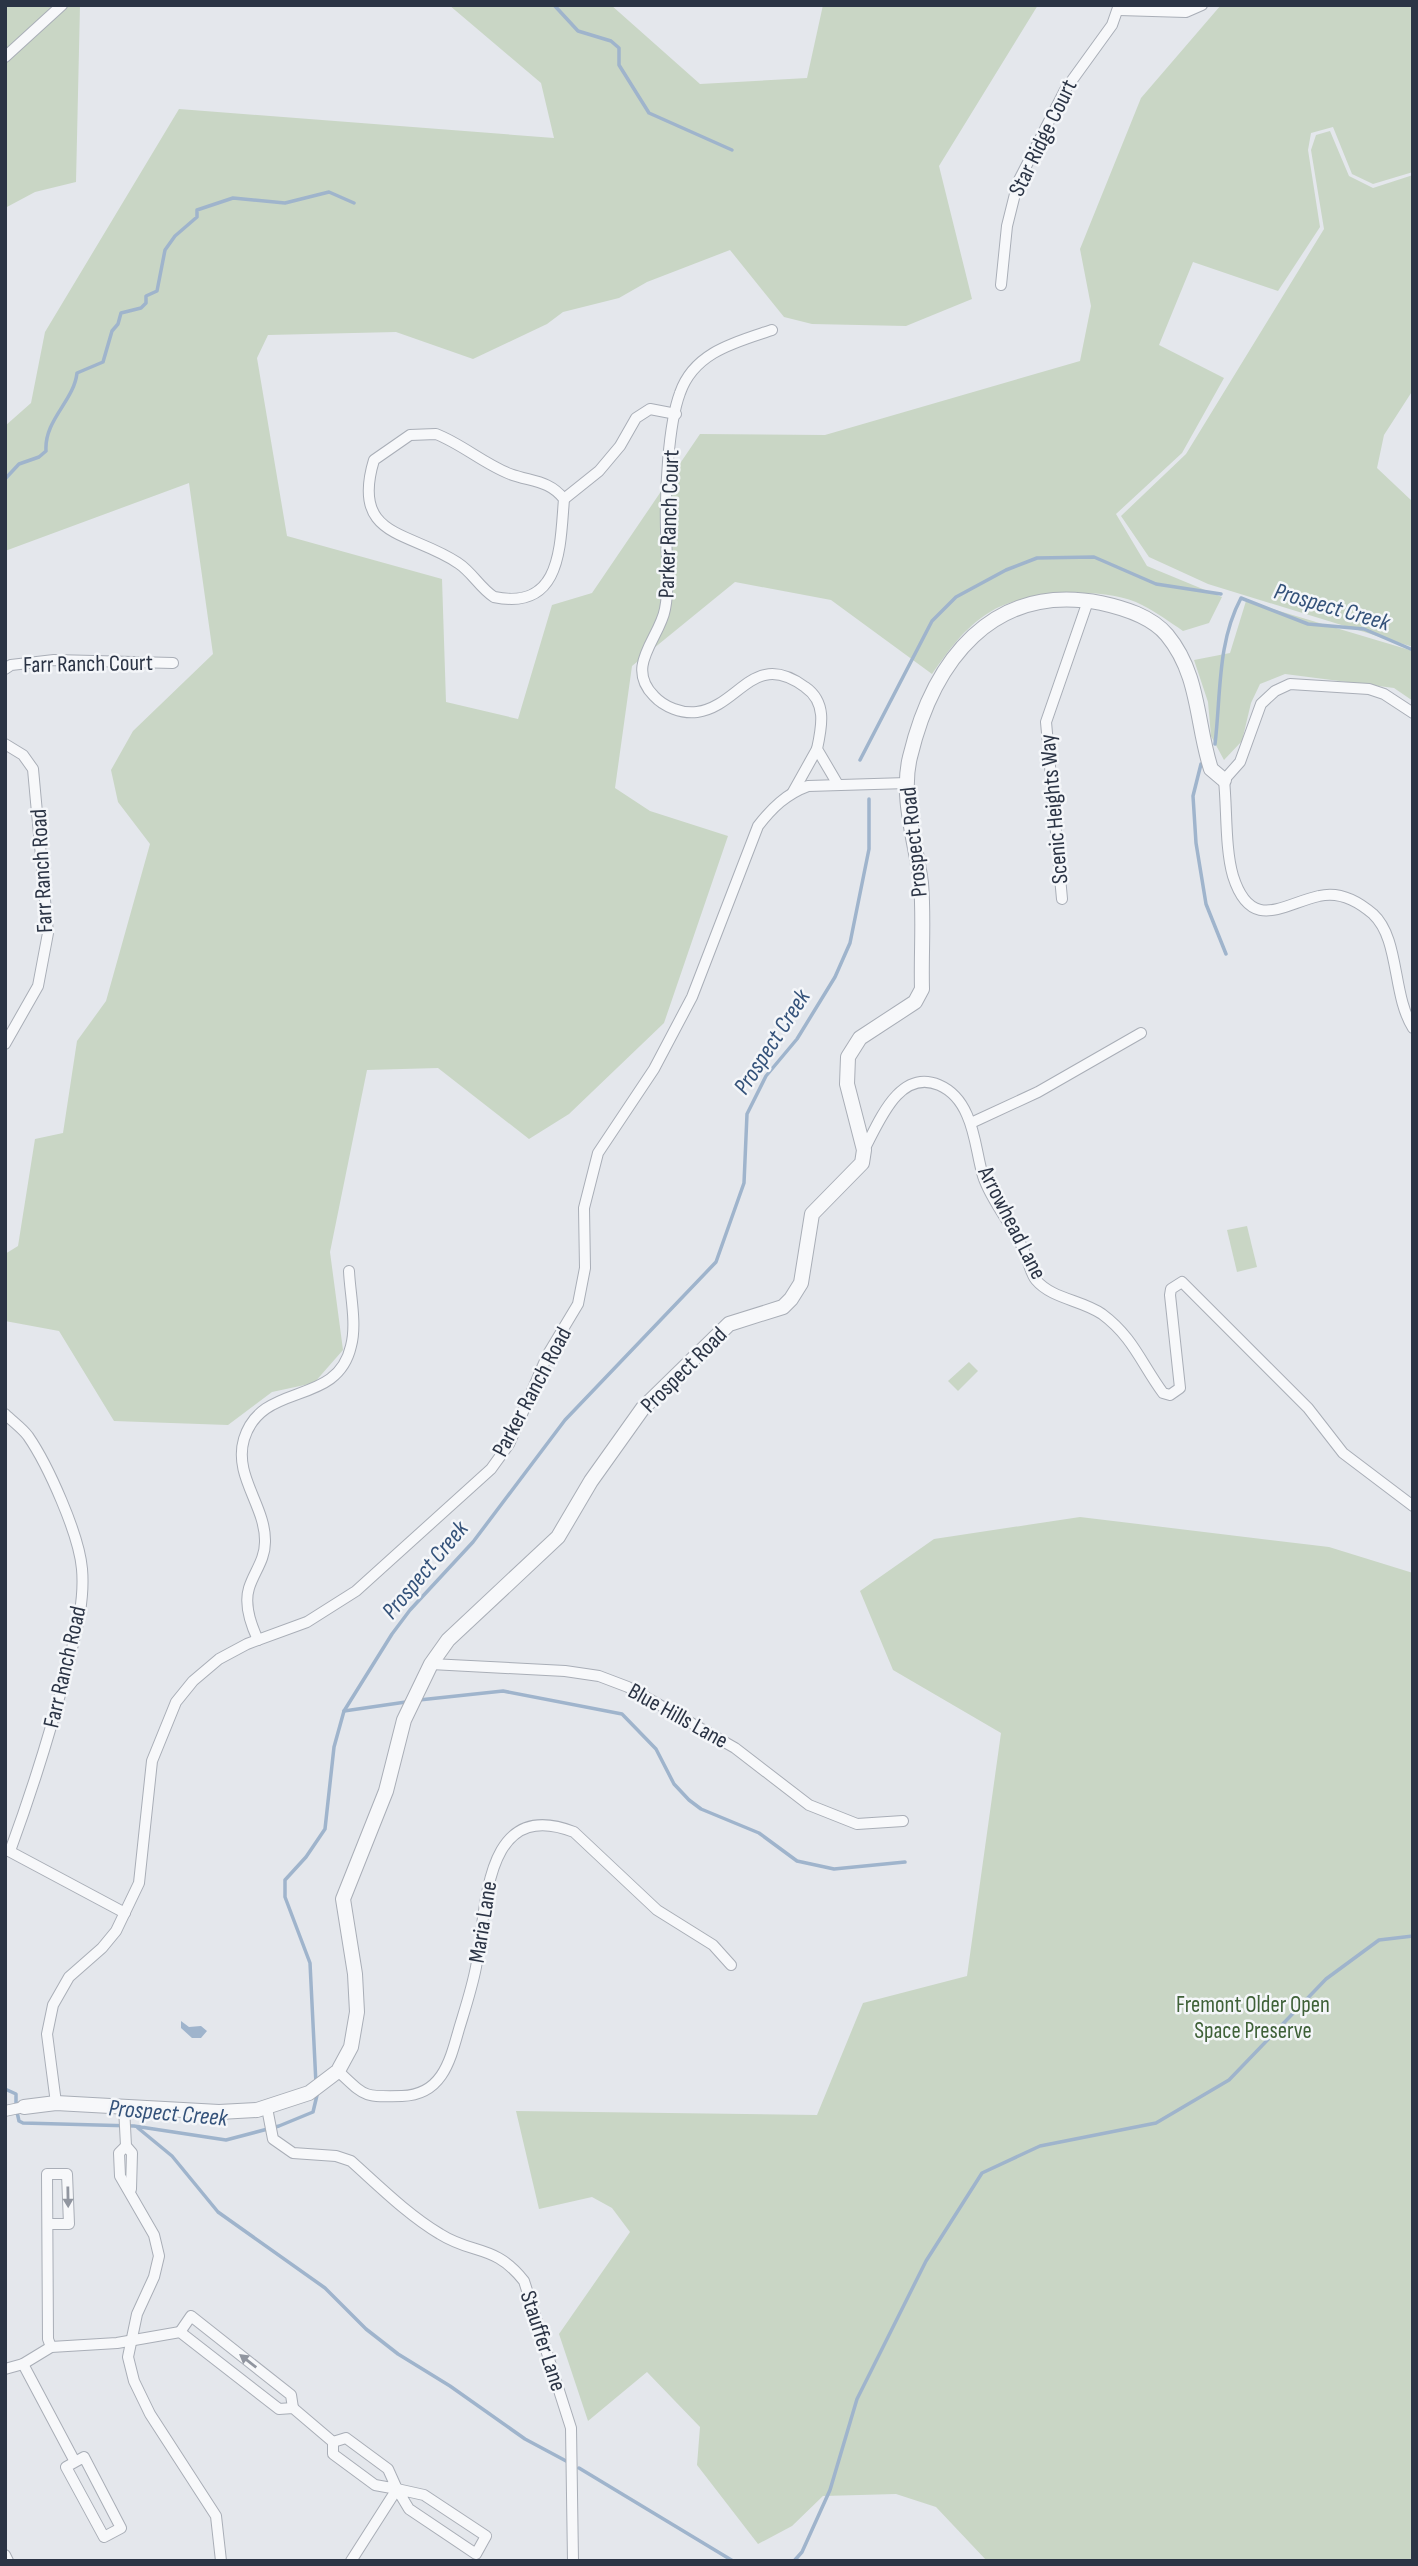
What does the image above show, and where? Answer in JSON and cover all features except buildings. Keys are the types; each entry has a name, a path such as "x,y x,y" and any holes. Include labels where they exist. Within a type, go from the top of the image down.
{"street":[{"path":"5,57 62,5"},
{"path":"1119,8 1186,12 1202,5"},
{"name":"Star Ridge Court","path":"1002,285 1009,214 1018,182 1071,80 1104,38 1119,8"},
{"name":"Parker Ranch Court","path":"772,330 715,350 693,369 680,393 665,515 665,611 648,642 642,671 653,695 668,706 688,712 711,707 748,680 771,674 793,678 811,691 820,703 823,725 817,749"},
{"path":"564,499 545,482 508,473 461,444 436,434 410,435 374,460 368,496 373,513 385,528 458,563 487,592 506,600 531,594 553,574 564,499 610,460 636,418 650,409 676,414"},
{"name":"Prospect Road","path":"5,2111 56,2103 124,2119 219,2112 269,2120 332,2075 351,2047 357,2012 355,1974 343,1899 386,1791 404,1720 431,1664 448,1640 558,1537 591,1481 643,1408 729,1324 783,1307 791,1299 801,1283 812,1214 862,1163 864,1150 847,1083 848,1057 860,1038 915,1002 922,989 921,886 906,783 911,753 935,688 963,643 997,616 1047,601 1088,601 1137,613 1166,634 1187,668 1201,714 1211,769 1224,780"},
{"name":"Scenic Heights Way","path":"1062,899 1046,722 1088,601"},
{"name":"Farr Ranch Court","path":"5,669 11,665 54,660 173,663"},
{"path":"1413,713 1384,694 1369,688 1290,684 1275,691 1261,704 1240,762 1224,780 1233,874 1243,897 1259,909 1280,911 1321,895 1339,895 1353,899 1375,916 1389,942 1400,1000 1413,1028"},
{"name":"Farr Ranch Road","path":"5,744 23,755 33,769 48,933 38,986 5,1044"},
{"path":"817,749 837,783"},
{"name":"Parker Ranch Road","path":"793,792 817,749"},
{"name":"Parker Ranch Road","path":"56,2103 47,2035 53,2005 69,1977 102,1948 116,1931 139,1883 152,1761 176,1702 193,1681 219,1659 258,1640 307,1622 356,1591 491,1469 509,1444 548,1354 578,1304 585,1268 584,1208 598,1153 654,1069 692,997 758,826 772,808 793,792 808,786 837,783 906,783"},
{"path":"971,1123 1038,1092 1141,1034"},
{"name":"Arrowhead Lane","path":"864,1150 884,1110 907,1086 916,1081 928,1081 955,1094 971,1123 984,1179 1021,1242 1034,1278 1046,1290 1098,1312 1115,1324 1130,1339 1163,1393 1176,1394 1180,1388 1170,1295 1171,1289 1182,1282 1308,1408 1343,1453 1413,1506"},
{"path":"258,1640 248,1608 248,1589 261,1564 265,1543 263,1524 243,1471 241,1454 244,1437 261,1411 278,1399 330,1381 343,1367 352,1345 349,1271"},
{"name":"Farr Ranch Road","path":"5,1414 27,1436 54,1487 77,1538 82,1568 77,1626 62,1688 35,1784 8,1850"},
{"name":"Blue Hills Lane","path":"431,1664 565,1671 599,1676 628,1686 735,1748 809,1805 857,1824 904,1821"},
{"name":"Maria Lane","path":"332,2075 367,2096 423,2093 436,2083 449,2064 476,1968 491,1870 502,1848 522,1829 558,1826 574,1832 657,1910 713,1945 732,1965"},
{"path":"8,1850 125,1913"},
{"path":"124,2119 126,2146 132,2153 131,2189 154,2235 159,2256 154,2277 136,2314 128,2357 134,2381 150,2414 216,2516 221,2561"},
{"name":"Stauffer Lane","path":"269,2120 273,2139 293,2153 336,2156 351,2161 441,2236 493,2253 511,2265 524,2281 572,2428 573,2561"},
{"path":"48,2224 69,2224 67,2174 47,2174 48,2224 51,2347"},
{"path":"5,2369 23,2364 51,2347 132,2341 180,2332 191,2316 291,2395 293,2409"},
{"path":"180,2332 279,2409 293,2409 333,2442"},
{"path":"23,2364 74,2460"},
{"path":"333,2442 333,2454 375,2485 397,2489 424,2495 486,2536 476,2554 409,2509 397,2489 387,2469 346,2438 333,2442"},
{"path":"84,2456 121,2528 104,2538 66,2467 74,2460 84,2456"},
{"path":"351,2561 397,2489"},
{"path":"5,2554 8,2561"}],"green space":[{"path":"5,5 80,5 76,182 35,192 5,208"},
{"path":"449,5 611,5 700,84 807,78 823,5 1038,5 939,166 972,299 906,326 812,324 784,317 730,250 647,282 619,298 563,312 547,324 473,359 396,332 268,335 257,358 287,536 442,579 446,702 518,719 552,605 592,593 700,434 825,435 1080,361 1091,306 1080,249 1141,98 1221,5 1413,5 1413,172 1373,184 1352,174 1333,127 1311,133 1308,150 1320,227 1278,291 1193,262 1159,345 1224,378 1182,453 1116,514 1147,566 1222,597 1209,623 1183,631 1163,617 1127,599 1087,593 1043,595 1005,605 981,618 958,640 932,674 831,600 735,582 632,666 615,788 650,811 728,836 664,1023 569,1114 529,1139 438,1068 367,1070 330,1252 343,1350 314,1383 272,1392 228,1425 114,1421 59,1331 5,1321 5,1254 18,1246 35,1139 63,1133 77,1041 106,1001 150,844 118,802 111,770 133,731 213,654 189,483 5,551 5,426 31,403 45,332 179,109 554,138 541,83"},
{"path":"1330,131 1349,176 1373,188 1413,175 1413,390 1384,435 1377,468 1413,502 1413,647 1208,584 1149,557 1121,516 1186,454 1324,229 1311,150 1316,135"},
{"path":"1246,601 1413,651 1413,701 1394,688 1285,674 1260,684 1251,703 1242,741 1224,760 1211,736 1208,702 1194,660 1230,653"},
{"path":"1247,1226 1257,1267 1237,1272 1227,1230"},
{"path":"969,1362 978,1371 958,1391 948,1381"},
{"name":"Fremont Older Open Space Preserve","path":"1080,1517 1329,1547 1413,1573 1413,2561 987,2561 936,2507 896,2494 823,2496 792,2526 758,2544 697,2465 700,2427 647,2372 588,2421 559,2334 630,2232 612,2208 592,2197 539,2209 516,2111 817,2115 863,2003 967,1976 1001,1733 893,1670 860,1591 934,1539"}],"water":[{"path":"181,2021 189,2027 201,2026 207,2031 201,2038 192,2038 181,2028"}],"waterway":[{"path":"554,5 578,31 611,41 619,48 619,65 649,113 732,150"},
{"path":"5,479 19,464 39,457 46,451 50,430 71,393 77,373 103,362 112,331 118,324 121,313 141,308 146,303 146,296 157,291 165,250 175,236 197,217 197,210 233,198 285,203 329,192 354,203"},
{"name":"Prospect Creek","path":"860,760 932,621 956,597 1006,570 1037,558 1094,557 1156,584 1221,594"},
{"name":"Prospect Creek","path":"1215,744 1224,651 1233,615 1241,598 1308,624 1364,629 1413,650"},
{"path":"1201,764 1193,796 1196,843 1206,904 1226,954"},
{"name":"Prospect Creek","path":"316,2084 310,1963 285,1897 285,1880 306,1857 325,1829 334,1747 344,1711 410,1610 473,1542 565,1420 716,1262 744,1183 747,1114 766,1076 797,1039 835,977 850,943 869,849 869,799"},
{"path":"419,1700 503,1691 622,1714 656,1749 674,1784 689,1800 701,1809 759,1833 797,1861 834,1869 905,1862"},
{"path":"344,1711 406,1702"},
{"path":"794,2561 802,2552 830,2490 857,2399 926,2261 982,2173 1040,2146 1156,2123 1229,2080 1326,1979 1379,1940 1413,1936"},
{"name":"Prospect Creek","path":"5,2089 16,2094 16,2105"},
{"name":"Prospect Creek","path":"17,2112 19,2121 23,2123 134,2126 226,2140 279,2126 313,2112 318,2091"},
{"path":"138,2128 172,2156 218,2212 325,2288 366,2329 398,2354 450,2386 525,2439 568,2462"},
{"path":"579,2468 733,2561"}]}
